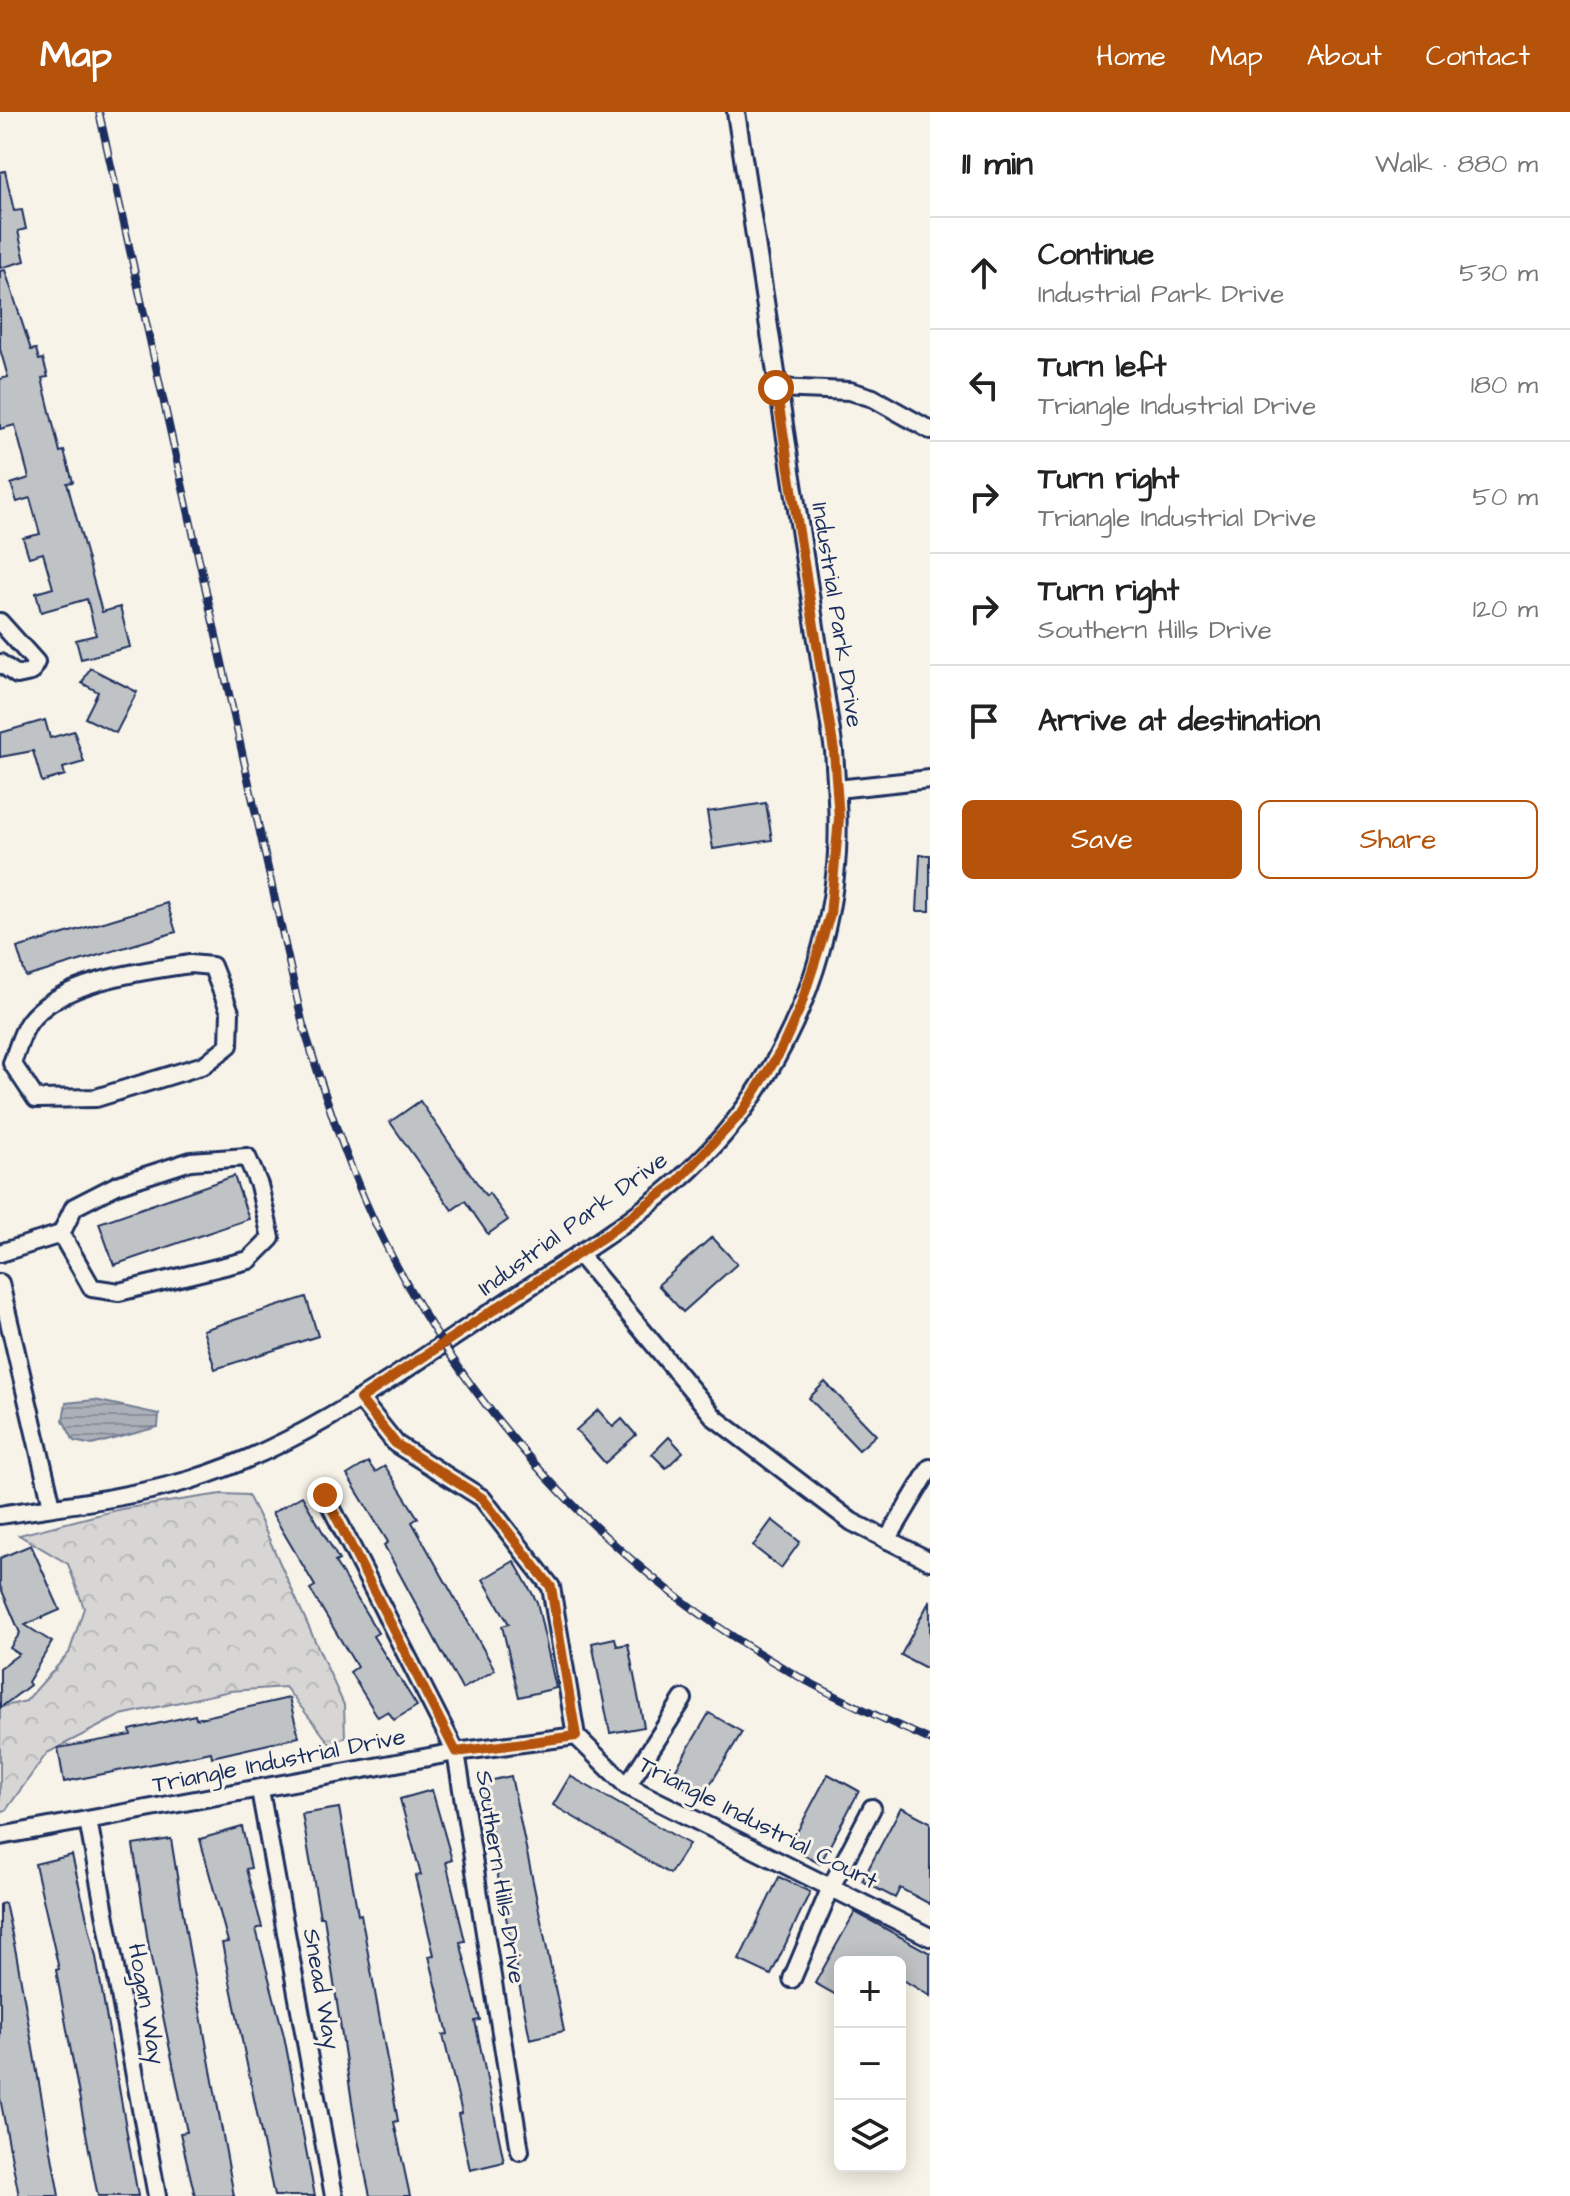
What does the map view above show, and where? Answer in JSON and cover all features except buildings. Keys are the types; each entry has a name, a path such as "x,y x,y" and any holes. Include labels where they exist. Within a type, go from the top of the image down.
{"street":[{"name":"Industrial Park Drive","path":"0,1515 191,1480 295,1436 360,1399 650,1204 698,1162 743,1111 780,1052 815,969 830,915 839,818 834,751 736,112"},
{"path":"776,388 850,391 873,398 930,430"},
{"path":"0,622 36,662 31,672 17,675 0,663"},
{"path":"837,789 930,779"},
{"path":"190,964 212,966 230,1012 229,1045 204,1065 96,1098 36,1099 6,1064 29,1022 66,993 131,973 190,964"},
{"path":"0,1253 61,1234 74,1207 117,1185 191,1161 247,1157 259,1185 271,1238 249,1260 119,1292 92,1288 61,1234"},
{"path":"579,1254 715,1418 852,1522 930,1561"},
{"path":"0,1283 52,1506"},
{"path":"360,1399 396,1444 482,1498 551,1587 576,1736"},
{"path":"887,1540 930,1468"},
{"name":"Southern Hills Drive","path":"325,1495 456,1752 520,2151"},
{"path":"627,1786 683,1699"},
{"name":"Triangle Industrial Drive","path":"0,1836 456,1752 576,1736"},
{"name":"Triangle Industrial Court","path":"576,1736 627,1786 930,1937"},
{"name":"Snead Way","path":"260,1790 334,2196"},
{"path":"792,1979 831,1887 872,1808"},
{"name":"Hogan Way","path":"88,1820 157,2196"}],"green space":[{"path":"221,1494 248,1495 344,1705 345,1737 331,1745 285,1687 230,1691 121,1715 47,1753 6,1810 0,1812 0,1707 26,1701 69,1653 84,1608 68,1564 19,1535 121,1509"}],"shaded area":[{"path":"95,1400 159,1414 158,1427 92,1445 74,1441 63,1420 66,1403"}],"railway":[{"path":"99,112 303,1025 351,1168 375,1224 425,1316 466,1378 511,1437 614,1544 671,1592 731,1635 811,1683 930,1740"}],"route":[{"path":"325,1495 456,1752 576,1736 551,1587 482,1498 396,1444 360,1399 606,1235 678,1181 743,1111 780,1052 800,1008 830,915 839,818 834,751 776,388"}]}
